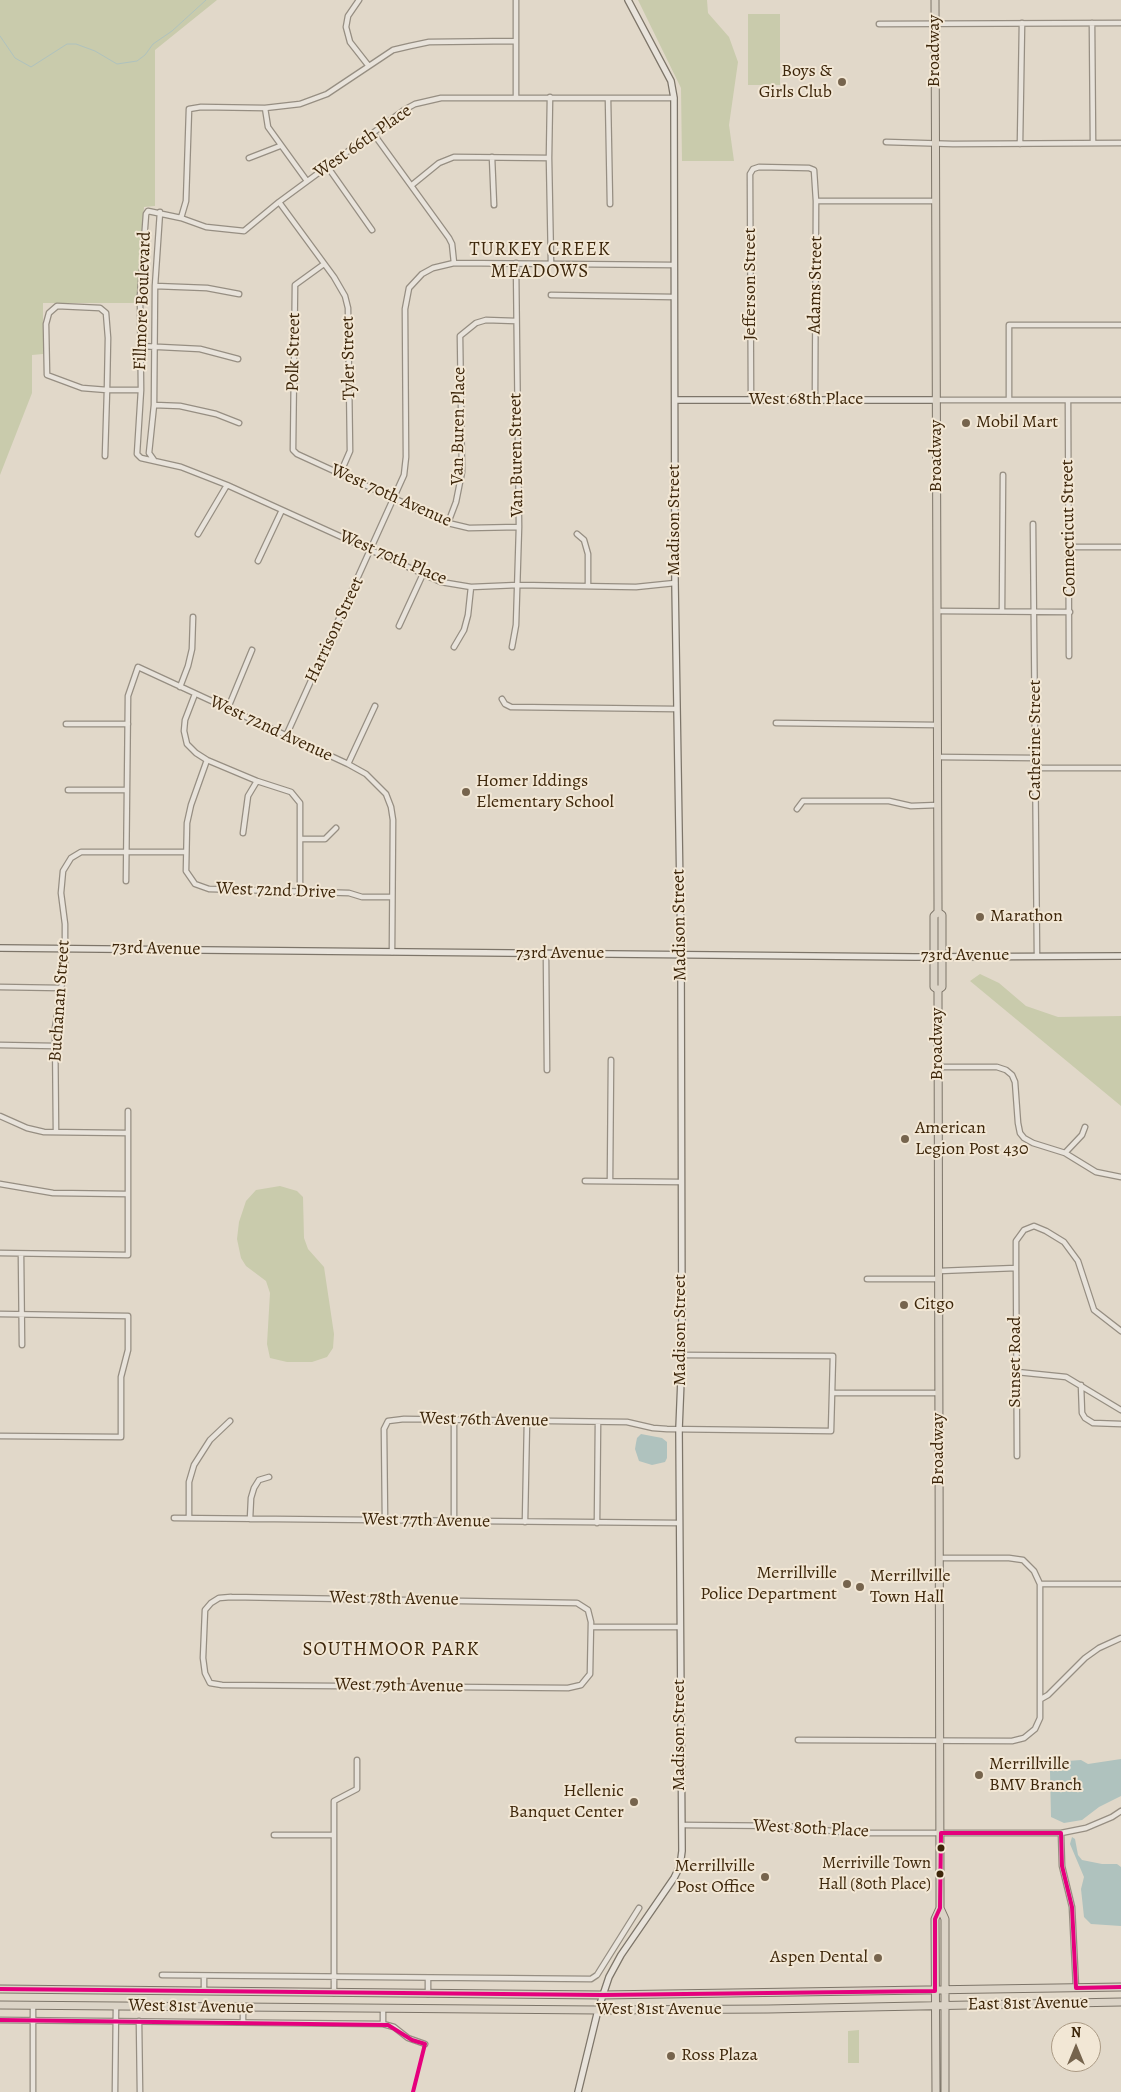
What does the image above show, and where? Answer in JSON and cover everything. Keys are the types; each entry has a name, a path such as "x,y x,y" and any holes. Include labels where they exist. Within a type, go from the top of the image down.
{"main road":[{"name":"Broadway","path":"935,0 938,912 934,916 934,987 938,990 940,1908 945,1919 945,2092"},
{"name":"Broadway","path":"938,912 942,916 942,987 938,990"},
{"name":"Broadway","path":"936,2092 935,1919 940,1908"},
{"name":"East 81st Avenue","path":"935,1991 1121,1987"},
{"name":"West 81st Avenue","path":"0,1989 602,1995 935,1991"},
{"name":"East 81st Avenue","path":"935,2006 1121,2002"},
{"name":"West 81st Avenue","path":"0,2005 598,2010 935,2006"}],"street":[{"path":"360,0 348,16 346,27 350,42 368,65"},
{"path":"516,0 516,97"},
{"name":"Madison Street","path":"628,0 671,81 674,98 673,265 676,709 681,954 682,1356 679,1429 679,1628 682,1825 681,1861 674,1878 646,1920"},
{"path":"880,24 1121,22"},
{"path":"1020,144 1022,23"},
{"path":"1092,23 1093,143"},
{"path":"181,218 186,201 188,110 201,108 265,108 285,106 314,99 327,94 393,50 429,42 515,41"},
{"path":"550,97 551,263"},
{"name":"West 66th Place","path":"160,212 206,227 244,231 278,202 415,104 441,98 674,98"},
{"path":"608,98 610,204"},
{"path":"265,108 268,128 307,181"},
{"path":"374,133 449,238 452,244 454,263 673,265"},
{"path":"886,142 936,144 1121,143"},
{"path":"249,158 280,146"},
{"path":"412,185 439,163 454,157 549,158"},
{"path":"492,157 494,205"},
{"path":"327,166 372,230"},
{"name":"Adams Street","path":"753,169 759,167 809,168 814,170 816,201 815,400"},
{"name":"Jefferson Street","path":"751,400 750,174 753,169"},
{"path":"816,201 936,201"},
{"name":"Tyler Street","path":"278,202 324,264 345,296 348,308 350,451 340,474"},
{"name":"Fillmore Boulevard","path":"148,211 160,212 154,286 154,405 149,453 154,460 140,458 137,454 140,390 140,296 146,214 148,211"},
{"name":"Harrison Street","path":"286,736 404,476 406,457 405,309 409,288 422,274 433,268 454,263"},
{"name":"Van Buren Street","path":"512,647 516,625 518,585 516,263"},
{"name":"Polk Street","path":"297,454 293,450 295,285 324,264"},
{"path":"154,286 207,288 239,294"},
{"path":"551,296 674,296"},
{"path":"106,456 108,390 108,320 106,313 100,308 57,306 49,313 46,324 45,369 47,374 82,388 108,390 140,390"},
{"name":"Van Buren Place","path":"448,523 456,502 462,472 460,336 476,323 486,320 516,321"},
{"path":"1009,400 1009,325 1121,325"},
{"path":"140,346 200,349 238,359"},
{"name":"West 68th Place","path":"675,400 936,400"},
{"path":"936,400 1121,400"},
{"name":"Connecticut Street","path":"1068,400 1069,656"},
{"path":"154,405 180,406 216,414 239,424"},
{"name":"West 70th Avenue","path":"297,454 448,523 469,528 518,527"},
{"name":"West 70th Place","path":"154,460 181,467 227,485 441,582 471,586 636,587 675,582"},
{"path":"1002,476 1002,611"},
{"path":"198,534 227,485"},
{"path":"258,561 282,510"},
{"name":"Catherine Street","path":"1033,524 1037,956"},
{"path":"578,534 584,540 588,554 588,586"},
{"path":"1070,547 1121,547"},
{"path":"399,626 423,574"},
{"path":"454,648 464,630 471,586"},
{"path":"937,611 1070,612"},
{"path":"180,687 192,649 193,617"},
{"path":"228,708 252,650"},
{"name":"West 72nd Avenue","path":"128,724 128,696 138,667 366,774 386,794 391,806 393,820 392,897"},
{"path":"196,694 185,720 184,731 187,744 207,760 257,781 291,792 300,803 300,892"},
{"path":"502,699 505,704 511,707 676,709"},
{"path":"348,764 375,706"},
{"path":"776,723 937,725"},
{"path":"66,724 128,724 126,881"},
{"path":"938,757 1036,758"},
{"path":"127,851 185,852 186,824 207,760"},
{"path":"1036,768 1121,768"},
{"path":"243,833 248,796 257,781"},
{"path":"68,790 127,790"},
{"path":"797,809 803,801 890,801 911,806 938,805"},
{"path":"301,839 325,838 336,828"},
{"name":"Buchanan Street","path":"56,1132 56,1018 64,970 65,948 61,893 63,871 70,858 81,852 127,851"},
{"name":"West 72nd Drive","path":"185,852 186,872 195,884 209,890 349,893 362,896 392,897"},
{"path":"392,897 392,952"},
{"name":"73rd Avenue","path":"0,948 934,957 1121,956"},
{"path":"546,954 547,1070"},
{"path":"0,987 61,988"},
{"path":"0,1045 55,1046"},
{"path":"610,1181 611,1060"},
{"path":"938,1067 997,1067 1006,1070 1012,1075 1015,1082 1018,1122 1020,1133 1024,1138 1032,1144 1065,1153 1096,1172 1121,1177"},
{"path":"0,1254 128,1255 128,1111"},
{"path":"0,1116 30,1129 56,1132 127,1133"},
{"path":"1065,1153 1082,1135 1085,1126"},
{"path":"585,1181 681,1182"},
{"path":"0,1184 54,1193 127,1194"},
{"name":"Sunset Road","path":"1017,1456 1016,1241 1024,1230 1034,1226 1046,1230 1064,1242 1078,1261 1094,1310 1121,1331"},
{"path":"21,1254 22,1345"},
{"path":"867,1279 1016,1268"},
{"path":"0,1314 128,1316 128,1350 121,1377 121,1437 0,1436"},
{"path":"682,1356 832,1356 832,1393 939,1393"},
{"path":"1017,1372 1058,1376 1081,1385 1121,1410"},
{"path":"1081,1385 1082,1413 1085,1418 1093,1423 1121,1424"},
{"name":"West 76th Avenue","path":"385,1520 384,1428 388,1421 404,1418 627,1422 653,1428 831,1431 832,1393"},
{"path":"454,1419 454,1521"},
{"path":"189,1518 189,1482 194,1465 210,1440 230,1420"},
{"path":"525,1522 527,1420"},
{"path":"597,1522 598,1422"},
{"path":"250,1519 251,1498 254,1488 259,1480 269,1477"},
{"name":"West 77th Avenue","path":"174,1518 679,1523"},
{"path":"798,1740 1012,1742 1024,1738 1035,1729 1040,1718 1041,1699 1040,1584 1034,1571 1023,1560 1009,1558 940,1558"},
{"path":"1040,1584 1121,1584"},
{"name":"West 78th Avenue","path":"210,1682 205,1674 203,1631 205,1610 211,1603 220,1598 577,1602 588,1610 592,1627"},
{"path":"592,1627 679,1628"},
{"name":"West 79th Avenue","path":"210,1682 222,1684 575,1687 586,1681 591,1667 592,1627"},
{"path":"1041,1699 1048,1695 1085,1658 1099,1648 1121,1638"},
{"path":"334,1993 334,1802 357,1788 357,1760"},
{"name":"West 80th Place","path":"682,1825 786,1826 851,1833 1061,1833 1086,1828 1121,1811"},
{"path":"1061,1833 1062,1866 1072,1906 1076,1988"},
{"path":"274,1836 334,1836"},
{"path":"162,1976 591,1979 597,1975 639,1908"},
{"path":"578,2092 602,1995 616,1963 646,1920 636,1913"},
{"path":"204,1976 204,1991"},
{"path":"428,1978 428,1994"},
{"path":"32,2005 33,2092"},
{"path":"115,2092 116,2006"},
{"path":"243,2007 243,2022"},
{"path":"383,2008 383,2024"},
{"name":"West 81st Avenue","path":"0,2020 383,2024 394,2027 412,2040 425,2044"},
{"path":"139,2021 140,2092"}],"green space":[{"path":"0,0 217,0 155,50 155,206 144,207 138,303 43,303 43,354 32,355 32,393 0,475"},
{"path":"638,0 707,0 708,13 729,37 738,62 729,125 734,161 682,161 681,88"},
{"path":"748,14 780,14 780,85 748,85"},
{"path":"980,974 999,983 1026,1006 1058,1017 1121,1016 1121,1106 970,981"},
{"path":"280,1186 297,1191 303,1197 304,1238 308,1249 324,1267 334,1334 333,1348 327,1357 312,1362 287,1362 270,1358 267,1344 270,1293 266,1281 246,1266 241,1258 237,1239 239,1222 246,1201 256,1190"},
{"path":"859,2030 859,2063 848,2063 848,2031"}],"shaded area":[{"path":"641,1434 662,1438 667,1442 667,1458 665,1462 652,1465 639,1461 635,1449 637,1438"},
{"path":"1121,1759 1121,1796 1099,1807 1082,1820 1064,1823 1051,1817 1050,1771 1054,1762 1081,1760 1088,1764"},
{"path":"1072,1837 1075,1839 1078,1855 1082,1860 1102,1864 1117,1864 1121,1867 1121,1926 1091,1924 1084,1917 1081,1889 1084,1877 1070,1844"}],"waterway":[{"path":"0,36 15,58 31,67 67,44 76,44 95,51 117,64 137,61 145,55 153,44 172,31 206,0"}],"transit line":[{"path":"0,1989 602,1995 935,1991 935,1919 940,1908 941,1833 1061,1833 1062,1866 1072,1907 1076,1988 1121,1987"},
{"path":"0,2020 388,2025 412,2040 425,2044 413,2092"}],"place":[{"name":"Boys & Girls Club","path":"842,82"},
{"name":"Mobil Mart","path":"966,423"},
{"name":"Homer Iddings Elementary School","path":"466,792"},
{"name":"Marathon","path":"980,917"},
{"name":"American Legion Post 430","path":"905,1139"},
{"name":"Citgo","path":"904,1305"},
{"name":"Merrillville Police Department","path":"847,1584"},
{"name":"Merrillville Town Hall","path":"860,1587"},
{"name":"Merrillville BMV Branch","path":"979,1775"},
{"name":"Hellenic Banquet Center","path":"634,1802"},
{"name":"Merriville Town Hall (80th Place)","path":"940,1874"},
{"name":"Merrillville Post Office","path":"765,1877"},
{"name":"Aspen Dental","path":"878,1958"},
{"name":"Ross Plaza","path":"671,2056"}],"district":[{"name":"TURKEY CREEK MEADOWS","path":"540,261"},
{"name":"SOUTHMOOR PARK","path":"391,1650"}]}
